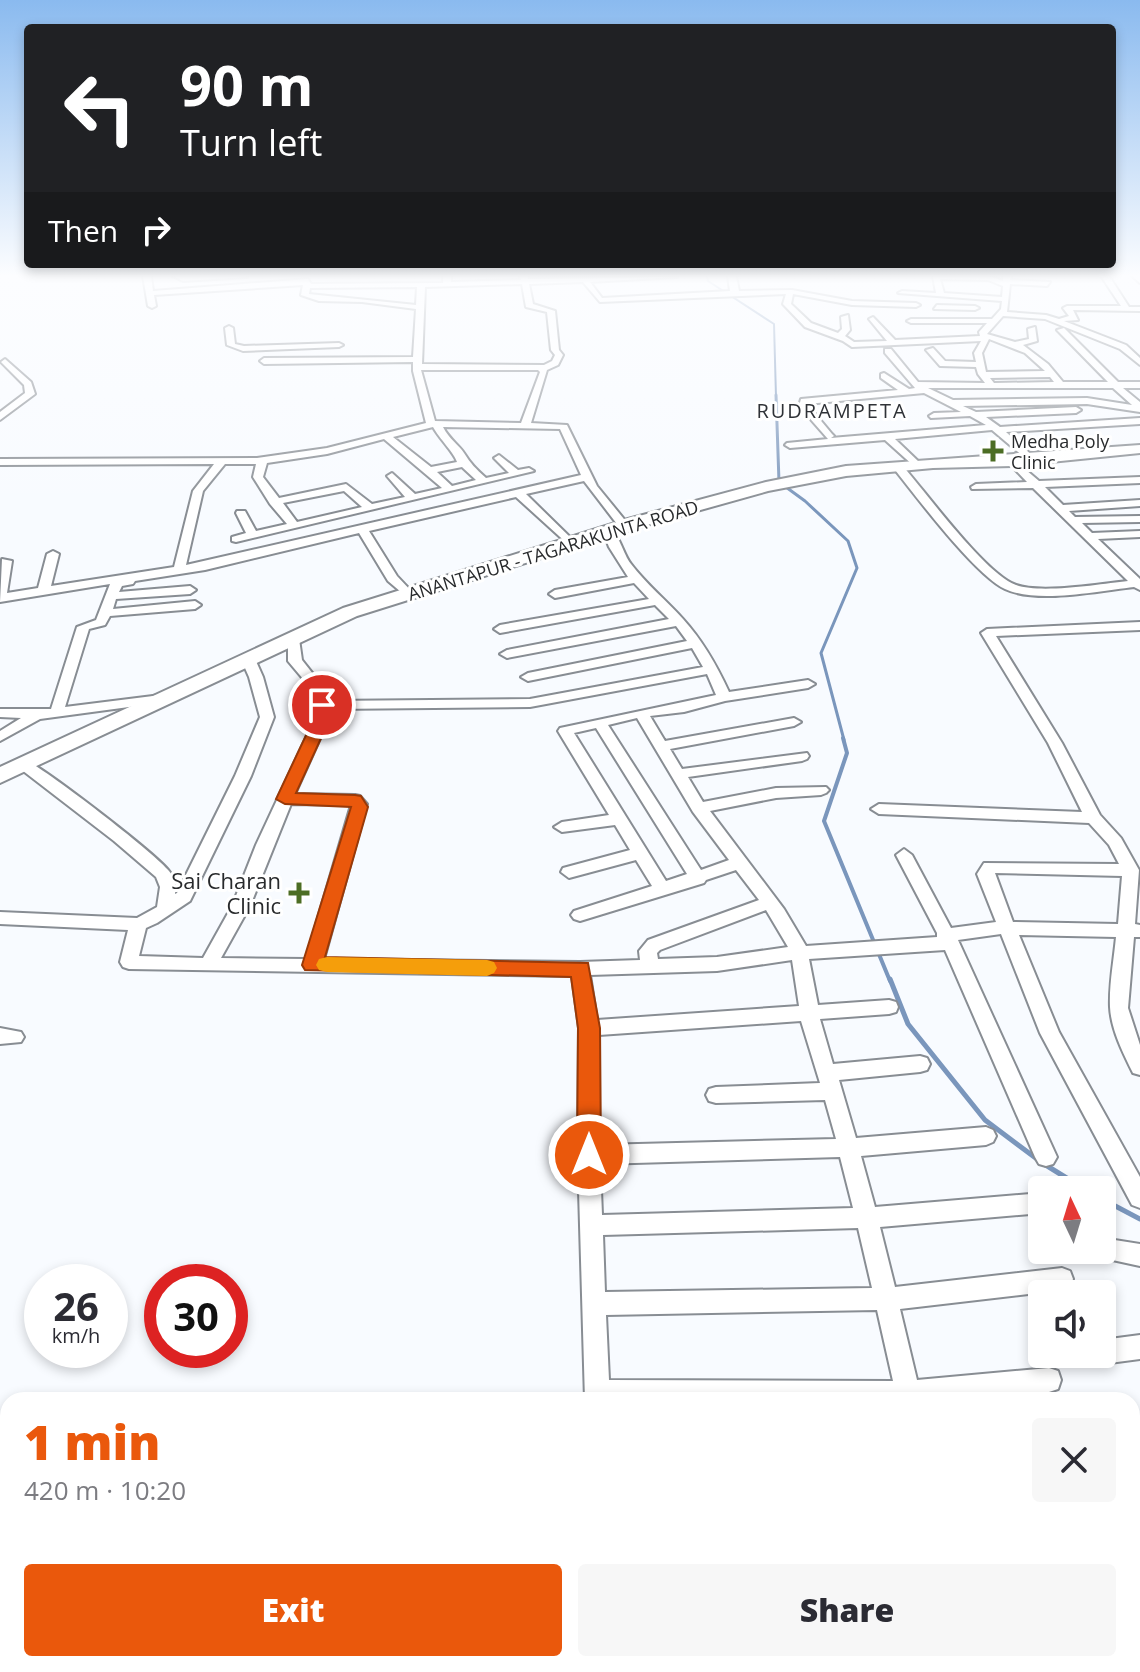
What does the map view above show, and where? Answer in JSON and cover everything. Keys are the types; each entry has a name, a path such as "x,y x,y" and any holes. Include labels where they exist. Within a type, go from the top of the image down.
{"main road":[{"name":"ANANTAPUR - TAGARAKUNTA ROAD","path":"0,776 350,612 616,529 766,487 846,471 915,464 1031,460 1140,449"}],"street":[{"path":"337,360 338,354"},
{"path":"417,354 433,424 460,454 462,464 483,481"},
{"path":"264,361 337,360 543,369 555,363 558,354"},
{"path":"894,354 916,389"},
{"path":"934,354 943,364 982,370 1052,374"},
{"path":"978,354 982,370 992,386"},
{"path":"1033,354 1060,385"},
{"path":"1086,354 1113,385 1140,408"},
{"path":"0,417 30,394 28,384 5,362"},
{"path":"943,364 940,367 948,385 962,402"},
{"path":"525,425 543,369"},
{"path":"884,376 947,403 996,429 1031,460"},
{"path":"829,436 802,404 804,401 948,385 1140,385"},
{"path":"947,403 1087,401 1140,408"},
{"path":"934,416 1075,410 1087,401"},
{"path":"990,402 1000,414"},
{"path":"1075,410 1091,425"},
{"path":"790,445 1140,421"},
{"path":"0,462 262,461 322,452 433,424 563,426 616,529 614,552 694,644 712,669 724,697"},
{"path":"386,436 415,462 431,470 449,489"},
{"path":"887,436 915,464"},
{"path":"499,458 516,474"},
{"path":"262,461 257,475 294,525"},
{"path":"1012,461 1139,584"},
{"path":"184,572 198,491 221,462"},
{"path":"431,470 462,464"},
{"path":"897,466 973,553 1006,585 1032,590 1139,584"},
{"path":"236,539 529,471"},
{"path":"392,476 412,498"},
{"path":"57,711 83,625 101,622 120,582 184,572 587,477"},
{"path":"976,487 1138,482"},
{"path":"274,502 348,487 370,508"},
{"path":"517,492 570,543"},
{"path":"310,494 329,517"},
{"path":"388,503 401,520"},
{"path":"1060,508 1140,503"},
{"path":"241,513 253,535"},
{"path":"1073,520 1140,519"},
{"path":"362,529 392,578 408,594"},
{"path":"1089,536 1140,534"},
{"path":"44,590 53,554"},
{"path":"6,561 0,598 184,572"},
{"path":"1125,570 1140,570"},
{"path":"555,594 637,579"},
{"path":"112,596 190,590"},
{"path":"500,629 657,601"},
{"path":"105,613 195,605"},
{"path":"507,654 676,622"},
{"path":"1140,626 987,633 1055,743 1093,818 1115,842 1131,870 1133,931 1119,1008 1140,1067"},
{"path":"208,964 241,906 325,712 310,679 295,661 293,639"},
{"path":"528,677 694,644"},
{"path":"0,918 138,924 185,895 243,776 266,719 256,677 248,659"},
{"path":"322,705 524,704 712,669"},
{"path":"662,889 565,731 641,713 684,708 724,697 808,684"},
{"path":"0,737 38,715 161,699"},
{"path":"3,711 38,715"},
{"path":"641,713 699,808 770,902 799,954 812,1031 830,1082 867,1218 908,1392"},
{"path":"599,722 698,879"},
{"path":"661,746 794,722"},
{"path":"678,774 802,756"},
{"path":"23,764 120,837 163,874 168,887 165,910"},
{"path":"699,808 776,793 821,790"},
{"path":"285,799 355,800 359,804 313,965"},
{"path":"879,809 1093,818"},
{"path":"562,827 619,819"},
{"path":"569,872 638,854"},
{"path":"904,855 1046,1157"},
{"path":"580,915 698,879 741,862"},
{"path":"1131,870 1029,866 986,868 985,874 1052,1037 1140,1198"},
{"path":"650,965 648,951 654,945 770,902"},
{"path":"138,924 129,962 580,969 717,964 768,955 854,952 1009,928 1133,931"},
{"path":"580,969 589,1028 589,1155 597,1392"},
{"path":"589,1028 889,1007"},
{"path":"716,1095 830,1082 920,1064"},
{"path":"589,1155 848,1148 986,1136"},
{"path":"593,1225 867,1218 1028,1204"},
{"path":"1116,1251 1140,1255"},
{"path":"595,1304 885,1299 1062,1279"},
{"path":"1116,1350 1140,1347"},
{"path":"944,1392 1049,1380"}],"waterway":[{"path":"775,354 776,397"},
{"path":"776,395 779,482 805,501 848,541 857,568 821,653 844,740"},
{"path":"843,738 847,753 824,821 890,981"},
{"path":"890,979 908,1024 985,1120 1037,1159"},
{"path":"1044,1164 1063,1176"},
{"path":"1116,1206 1140,1219"}],"slow traffic":[{"path":"327,965 487,968"}],"place":[{"name":"Medha Poly Clinic","path":"993,451"},
{"name":"Sai Charan Clinic","path":"299,893"}],"district":[{"name":"RUDRAMPETA","path":"832,410"}],"route":[{"path":"322,705 325,712 285,799 355,800 359,812 313,965 580,969 589,1028 589,1155"}]}
